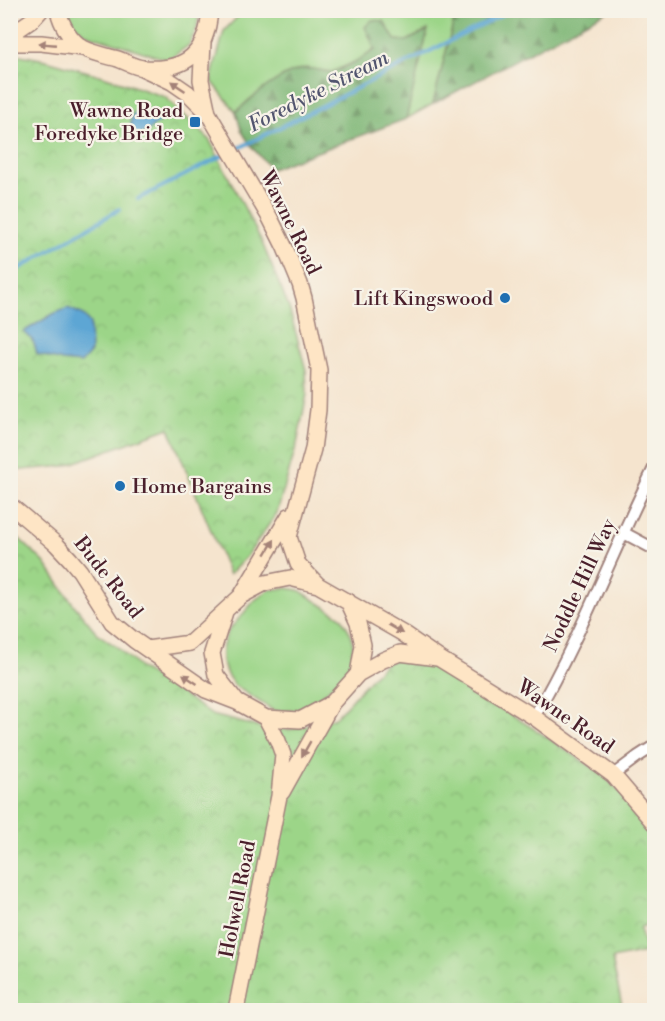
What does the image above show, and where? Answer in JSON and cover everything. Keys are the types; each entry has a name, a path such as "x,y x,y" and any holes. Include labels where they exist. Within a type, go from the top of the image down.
{"street":[{"path":"10,35 32,20 41,10"},
{"path":"58,10 68,33 83,48"},
{"name":"Wawne Road","path":"208,113 201,80 203,43 212,14"},
{"name":"Wawne Road","path":"10,43 41,43 83,48 142,68 172,82 188,93 208,113 270,218 292,264 304,298 319,370 314,449 289,537 298,564 318,585"},
{"path":"142,68 174,66 193,56 203,43"},
{"name":"Noddle Hill Way","path":"534,717 553,684 654,468"},
{"name":"Wawne Road","path":"241,596 299,499"},
{"name":"Bude Road","path":"10,506 50,538 70,559 112,622 147,650 206,690 237,702"},
{"path":"624,533 654,549"},
{"path":"147,650 190,642 241,596 265,583 290,578 318,585 348,601 358,623 363,645 358,674 332,703 300,720 266,718 237,702 216,675 212,653 225,612"},
{"name":"Wawne Road","path":"348,601 534,717 613,775 654,823"},
{"name":"Wawne Road","path":"358,674 400,653 440,659"},
{"name":"Holwell Road","path":"279,796 332,703"},
{"name":"Holwell Road","path":"236,1011 279,796 283,755 266,718"},
{"path":"613,775 654,746"}],"green space":[{"path":"461,10 607,11 433,104 455,16"},
{"path":"68,11 199,11 197,28 189,45 168,60 84,33 69,19"},
{"path":"243,11 461,11 455,16 433,104 406,119 427,30 407,41 394,40 332,72 305,68 285,75 250,99 236,112 211,80 224,31"},
{"path":"372,20 384,21 395,40 407,41 428,30 406,119 271,169 251,146 241,130 236,112 283,76 305,69 334,71 375,50 365,27"},
{"path":"10,53 46,60 103,76 165,97 209,139 261,240 289,308 306,370 307,394 297,444 277,513 247,556 229,575 169,428 65,466 11,471"},
{"path":"10,530 44,562 74,605 98,634 117,647 142,670 212,715 259,727 288,730 316,724 336,717 386,663 396,659 423,659 601,773 625,797 654,837 654,853 648,867 654,882 654,920 640,928 646,952 612,959 622,1006 601,1010 11,1010"},
{"path":"286,588 299,590 341,617 350,632 353,645 351,662 345,674 316,701 305,710 274,711 235,686 227,675 222,661 222,649 229,630 255,600 269,590"}],"water":[{"path":"138,111 155,112 160,121 148,131 136,135 131,132 131,122 133,115"},
{"path":"68,308 82,314 90,323 91,352 81,363 62,361 37,354 33,341 23,332"}],"waterway":[{"name":"Foredyke Stream","path":"235,150 511,10"},
{"name":"Foredyke Stream","path":"138,199 228,153"},
{"name":"Foredyke Stream","path":"10,274 120,209"}],"place":[{"name":"Wawne Road Foredyke Bridge","path":"195,122"},
{"name":"Lift Kingswood","path":"505,298"},
{"name":"Home Bargains","path":"120,486"}]}
